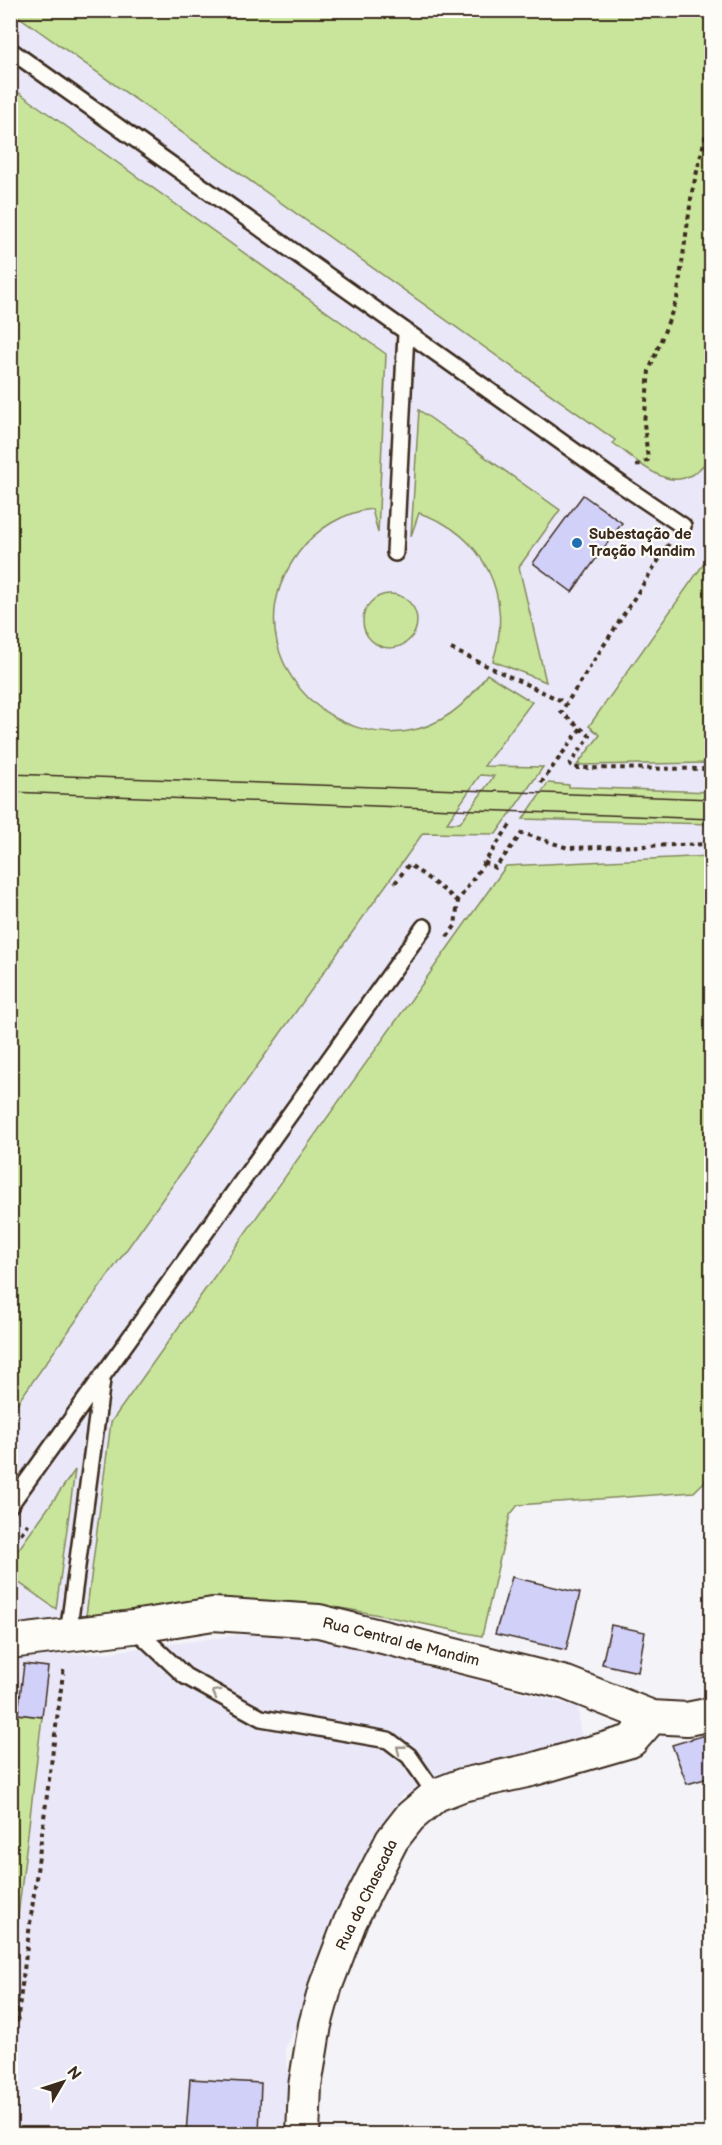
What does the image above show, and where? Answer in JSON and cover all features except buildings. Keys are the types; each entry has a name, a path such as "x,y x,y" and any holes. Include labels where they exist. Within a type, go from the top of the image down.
{"street":[{"name":"Rua Central de Mandim","path":"10,1642 66,1648 133,1627 213,1614 319,1621 566,1683 652,1717 687,1719 711,1714"},
{"name":"Rua da Chascada","path":"303,2134 305,2086 315,2025 326,1984 346,1932 392,1840 410,1817 436,1794 462,1785 531,1770 631,1741 652,1717"}],"lane":[{"path":"10,50 406,333 683,526"},
{"path":"395,552 406,333"},
{"path":"10,1505 424,927"},
{"path":"66,1648 102,1377"},
{"path":"133,1627 185,1676 261,1718 388,1740 409,1756 436,1794"}],"path":[{"path":"636,466 648,460 644,423 650,371 677,299 692,192 711,109"},
{"path":"672,540 561,712 590,736 570,764 573,768 711,769"},
{"path":"451,649 566,703"},
{"path":"541,783 581,728"},
{"path":"454,926 458,901 510,825"},
{"path":"484,862 495,868 522,833 568,848 711,844"},
{"path":"395,883 409,864 458,901"},
{"path":"10,2076 66,1648"}],"shaded area":[{"path":"11,11 711,11 711,1475 694,1492 518,1505 510,1515 482,1636 340,1607 251,1600 191,1603 11,1625"},
{"path":"284,1629 578,1707 581,1740 401,1796 285,2049 297,2134 11,2134 10,1656 103,1653"}],"green space":[{"path":"11,11 711,11 711,465 706,462 694,473 682,479 671,479 648,469 613,443 615,440"},
{"path":"11,87 386,354 378,533 372,509 362,511 331,523 299,552 277,598 277,643 295,682 325,712 364,729 407,731 450,714 487,674 532,702 484,766 543,767 496,834 423,833 11,1412","holes":["480,775 494,776 460,823 447,823"]},
{"path":"419,410 560,510 519,567 546,682 493,661 499,637 496,591 488,570 477,552 442,522 419,513 411,536"},
{"path":"711,557 711,763 577,765 600,735 589,726 707,559"},
{"path":"390,594 400,596 409,602 415,611 417,621 415,631 409,640 400,646 390,648 380,646 371,640 365,631 363,621 365,611 371,602 380,596"},
{"path":"548,783 569,785 569,787 711,792 711,824 523,819"},
{"path":"711,856 711,1475 694,1492 518,1505 510,1515 482,1636 368,1613 280,1601 210,1601 86,1616 111,1422 506,866"},
{"path":"75,1470 56,1609 11,1577 11,1560"},
{"path":"15,1714 42,1717 11,1974 10,1764"}],"tram line":[{"path":"10,774 712,799"},
{"path":"10,792 712,819"}],"place":[{"name":"Subestação de Tração Mandim","path":"577,543"}]}
